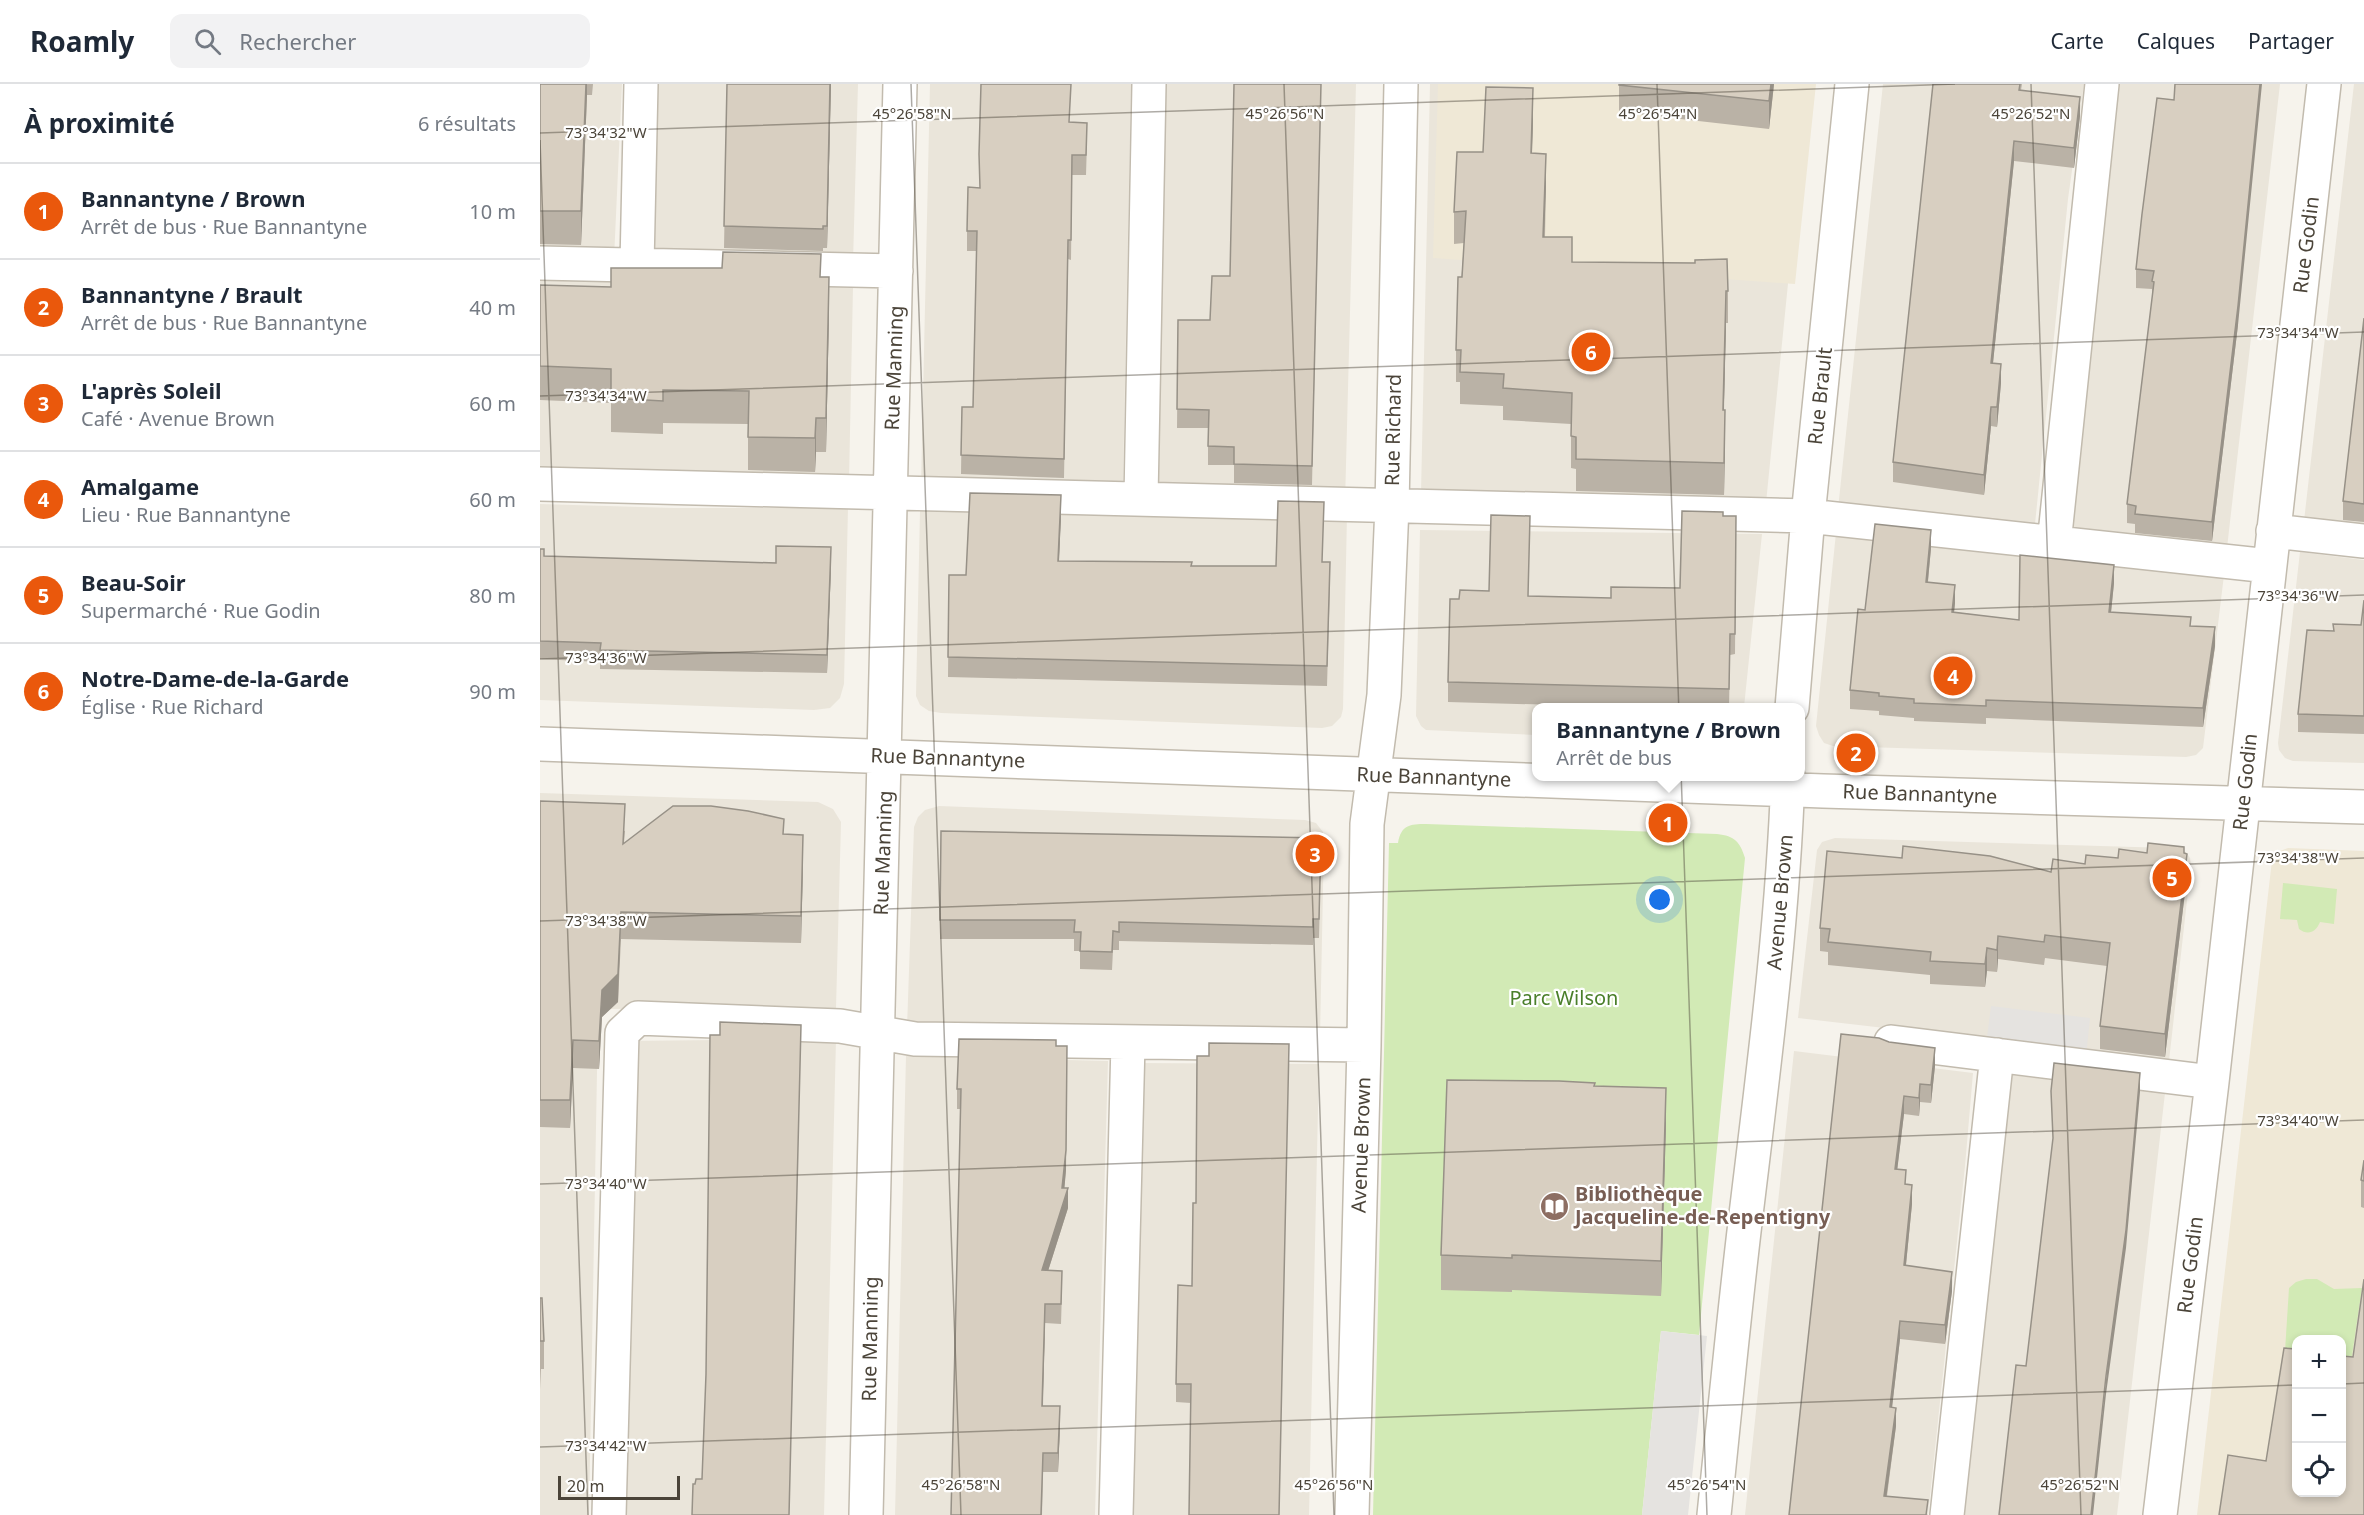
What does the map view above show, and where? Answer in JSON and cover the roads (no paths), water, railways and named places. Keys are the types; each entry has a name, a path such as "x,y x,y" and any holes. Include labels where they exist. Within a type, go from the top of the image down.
{"street":[{"path":"637,266 641,84"},
{"name":"Rue Manning","path":"866,1515 900,84"},
{"path":"1141,498 1149,84"},
{"name":"Rue Richard","path":"1375,775 1383,710 1392,506 1401,84"},
{"name":"Rue Brault","path":"1792,703 1808,516 1852,84"},
{"path":"2054,544 2102,84"},
{"name":"Rue Godin","path":"2160,1515 2212,1082 2324,84"},
{"path":"540,263 897,271"},
{"path":"540,484 1808,516 2269,566"},
{"path":"2273,531 2364,541"},
{"name":"Rue Bannantyne","path":"540,744 1375,775 1532,778"},
{"name":"Avenue Brown","path":"1352,1515 1367,824 1375,775"},
{"name":"Rue Bannantyne","path":"1685,781 1788,783 2364,807"},
{"name":"Avenue Brown","path":"1714,1515 1769,1018 1786,846 1788,783"},
{"path":"609,1515 622,1033 638,1018 840,1026 915,1039 1364,1045"},
{"path":"1116,1515 1128,1042"},
{"path":"1891,1042 2212,1082"},
{"path":"1947,1515 1997,1055"}],"place":[{"name":"Notre-Dame-de-la-Garde","path":"1591,352"},
{"name":"Amalgame","path":"1953,676"},
{"name":"Bannantyne / Brault","path":"1856,753"},
{"name":"Bannantyne / Brown","path":"1668,823"},
{"name":"L'après Soleil","path":"1315,854"},
{"name":"Beau-Soir","path":"2172,878"},
{"name":"Bibliothèque Jacqueline-de-Repentigny","path":"1554,1206"}],"park label":[{"name":"Parc Wilson","path":"1564,998"}]}
